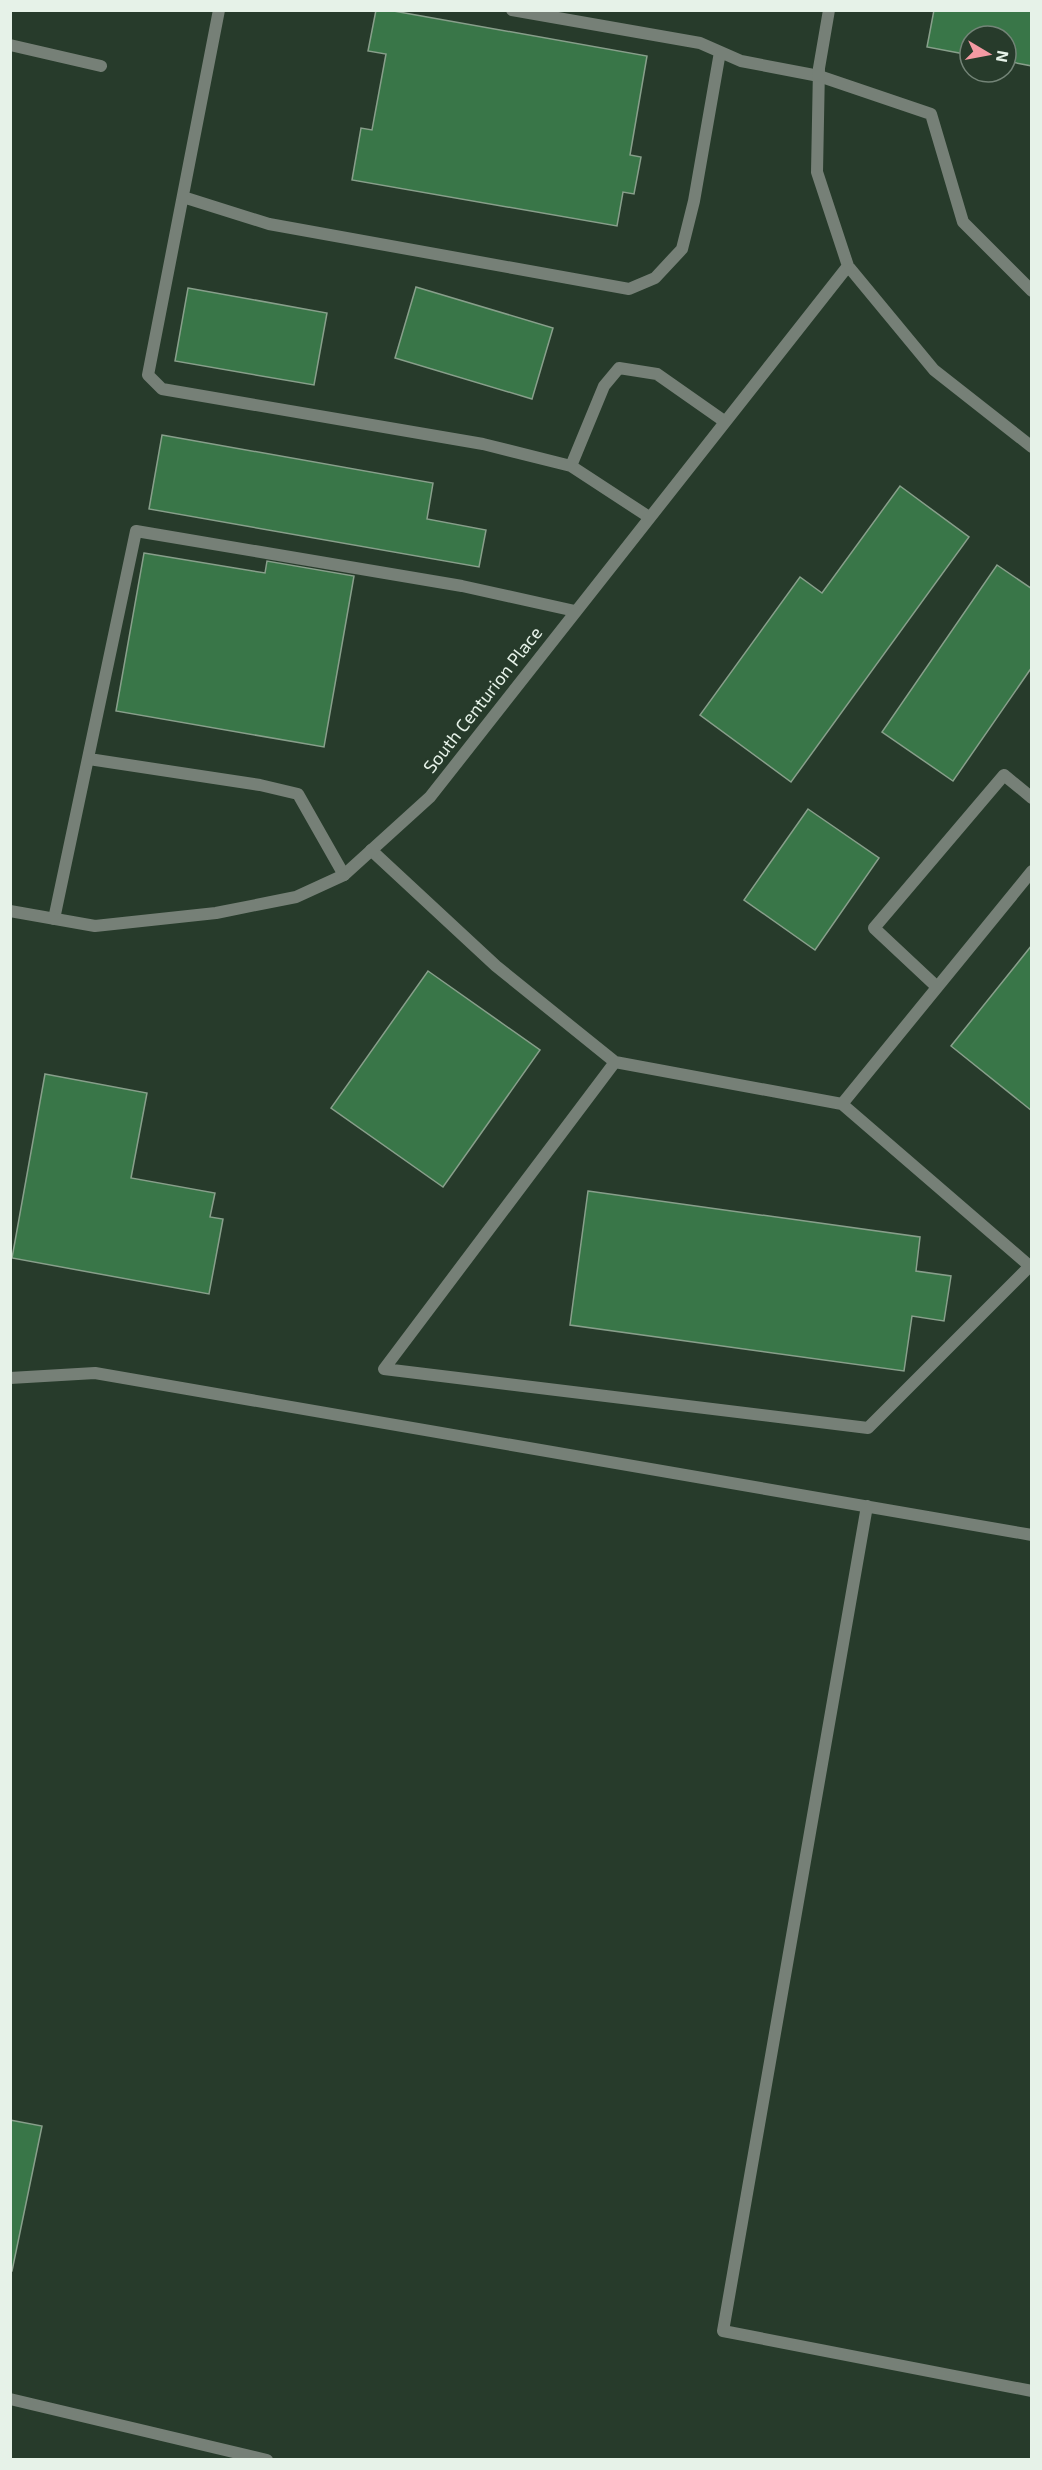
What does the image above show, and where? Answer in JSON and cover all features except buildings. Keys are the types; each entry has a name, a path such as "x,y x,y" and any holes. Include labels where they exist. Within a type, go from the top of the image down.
{"street":[{"path":"219,10 148,375 162,389 483,444 571,466 649,517"},
{"path":"512,10 700,43 741,61 819,76 931,114 963,222 1032,291"},
{"path":"829,10 819,76 818,172 848,266 934,370 1032,447"},
{"path":"10,45 101,66"},
{"path":"183,197 269,224 629,289 655,278 682,249 694,201 720,52"},
{"name":"South Centurion Place","path":"10,911 95,926 216,914 296,897 344,875 429,797 848,266"},
{"path":"571,466 604,386 619,368 657,374 724,421"},
{"path":"54,919 136,531 462,586 574,611"},
{"path":"89,759 260,785 298,794 344,875"},
{"path":"937,987 874,928 1004,775 1032,798"},
{"path":"371,850 496,966 615,1062 842,1104 1031,1266 868,1428 384,1369 615,1062"},
{"path":"842,1104 1032,871"},
{"path":"10,1377 94,1373 1032,1535"},
{"path":"867,1506 723,2331 1032,2391"},
{"path":"10,2399 267,2460"}]}
